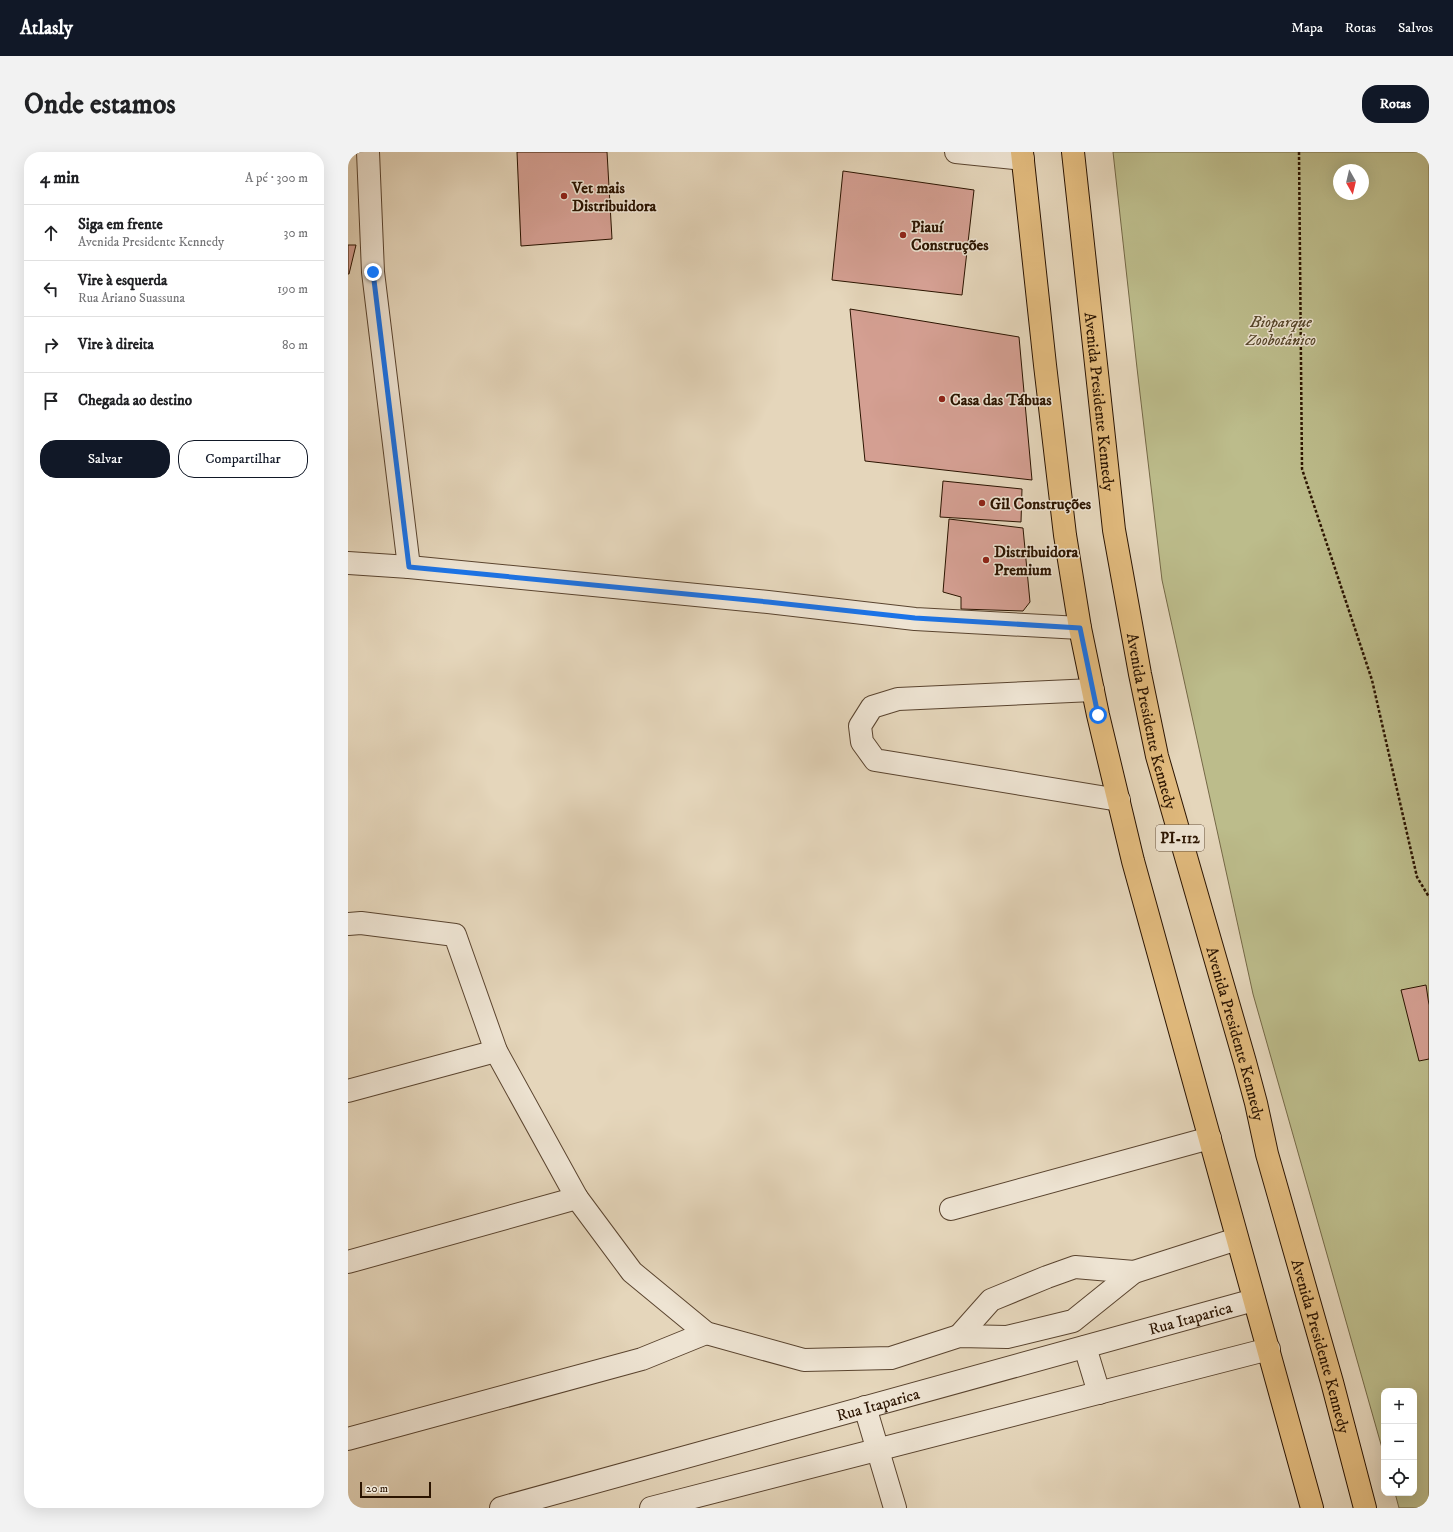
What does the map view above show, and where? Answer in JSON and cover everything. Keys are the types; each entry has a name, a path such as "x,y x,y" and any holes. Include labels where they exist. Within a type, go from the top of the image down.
{"main road":[{"name":"Avenida Presidente Kennedy","path":"1073,153 1114,530 1155,749 1247,1069 1267,1154 1332,1382 1365,1508"},
{"path":"1022,156 1065,535 1080,628 1093,690 1133,861 1312,1508"}],"street":[{"path":"368,152 373,272 409,567"},
{"path":"956,152 1022,156"},
{"path":"348,563 409,567 760,601 915,618 1080,628"},
{"path":"1093,690 898,699 872,707 860,726 862,742 875,760 1119,800"},
{"path":"348,924 361,923 455,935 496,1051 577,1198 632,1272 706,1333 804,1360 891,1358 959,1336 1007,1337 1074,1321 1134,1272 1237,1239"},
{"path":"348,1091 496,1051"},
{"path":"951,1209 1210,1138"},
{"path":"348,1262 577,1198"},
{"path":"959,1336 991,1300 1047,1277 1075,1267 1134,1272"},
{"name":"Rua Itaparica","path":"501,1508 1254,1300"},
{"path":"348,1439 642,1359 706,1333"},
{"path":"1085,1347 1100,1393"},
{"path":"651,1508 1269,1349"},
{"path":"865,1407 895,1508"}],"path":[{"path":"1299,152 1302,469 1372,680 1416,877 1429,897"}],"green space":[{"name":"Bioparque Zoobotânico","path":"1113,152 1429,152 1429,1508 1399,1508 1396,1496 1417,1496 1417,1388 1381,1388 1381,1444 1253,994 1162,580"}],"building":[{"name":"Vet mais Distribuidora","path":"517,152 607,152 612,239 521,246"},
{"name":"Piauí Construções","path":"843,171 974,190 962,295 832,280"},
{"path":"348,245 356,245 349,274 348,274"},
{"name":"Casa das Tábuas","path":"850,309 1019,337 1032,480 865,461"},
{"name":"Gil Construções","path":"943,481 1022,489 1021,522 940,517"},
{"name":"Distribuidora Premium","path":"949,519 1023,528 1030,602 1023,611 961,609 961,597 943,592"},
{"path":"1426,985 1429,1005 1429,1059 1419,1061 1401,990"}],"place":[{"name":"Vet mais Distribuidora","path":"564,196"},
{"name":"Piauí Construções","path":"903,235"},
{"name":"Casa das Tábuas","path":"942,399"},
{"name":"Gil Construções","path":"982,503"},
{"name":"Distribuidora Premium","path":"986,560"}],"route":[{"path":"373,272 409,567 915,618 1080,628 1098,715"}]}
